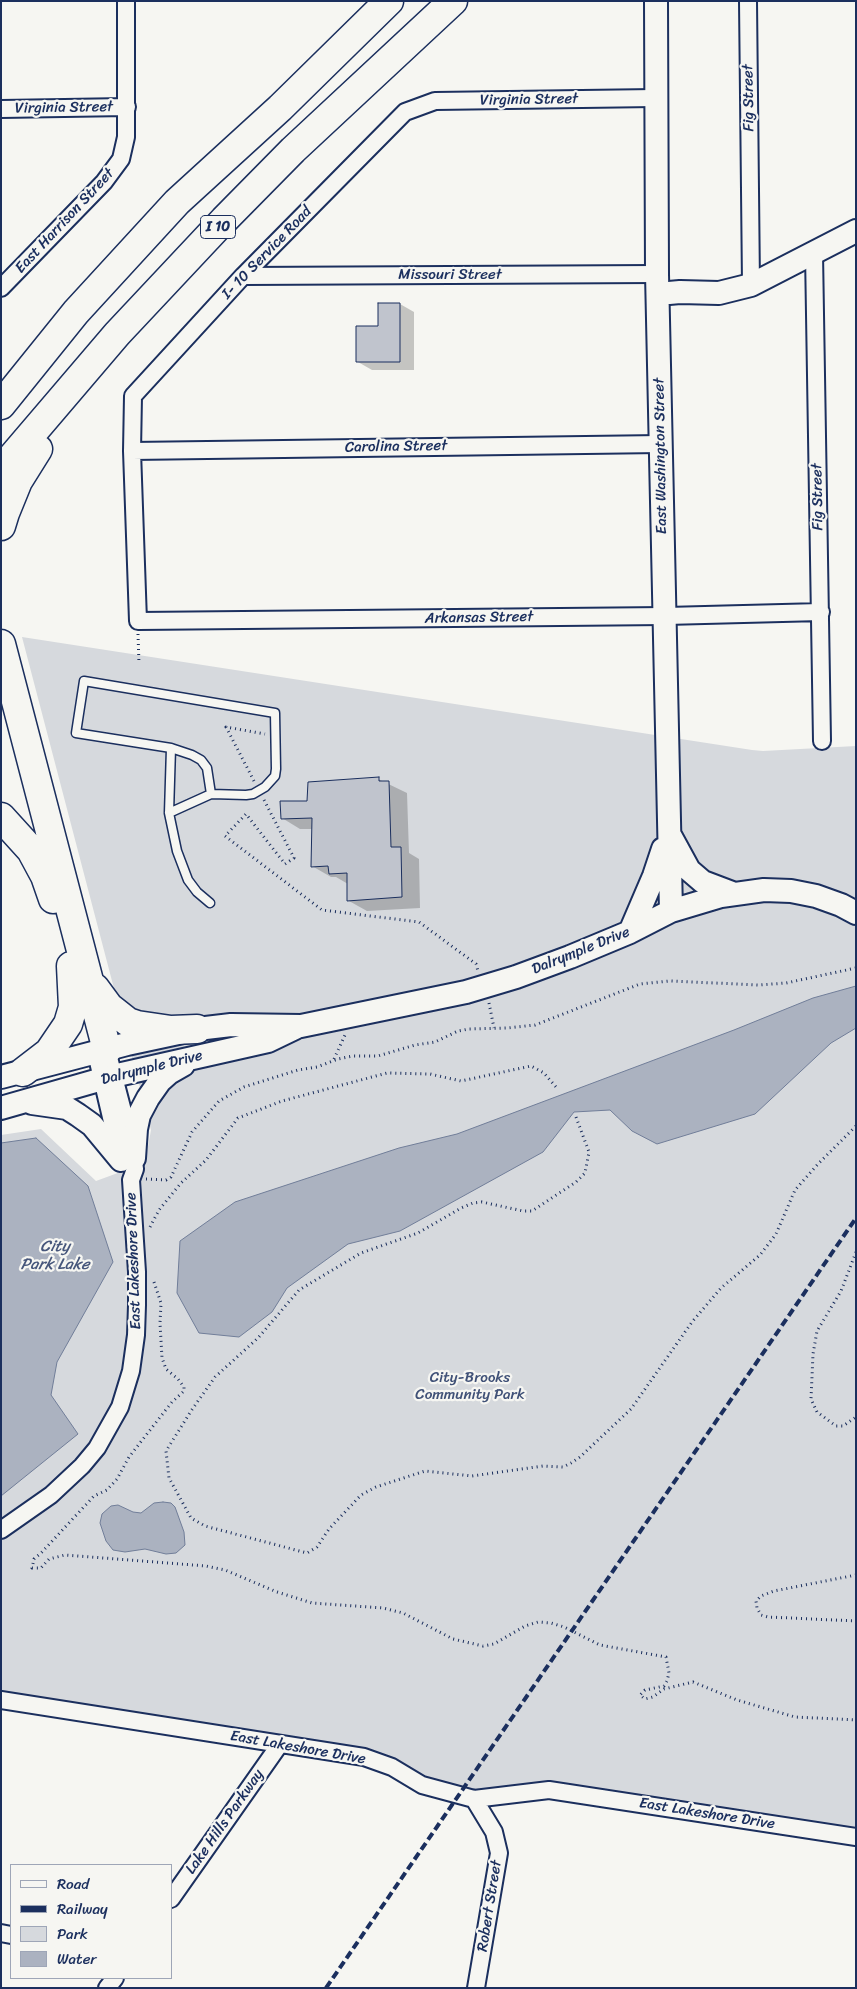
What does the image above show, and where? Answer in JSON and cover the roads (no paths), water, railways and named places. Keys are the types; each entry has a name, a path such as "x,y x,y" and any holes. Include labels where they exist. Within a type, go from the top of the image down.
{"highway":[{"name":"I 10","path":"1,470 117,334 293,150 453,1"},
{"path":"1,405 76,312 177,202 280,108 379,6"},
{"path":"1,526 15,486 29,462 117,334"},
{"path":"1,644 79,970 105,1065"},
{"path":"1,817 31,850 45,876 79,970 109,1007 128,1022 152,1028 171,1030 197,1029"},
{"path":"12,1075 48,1052 68,1024 79,970"}],"street":[{"name":"East Harrison Street","path":"1,288 104,182 117,166 124,151 127,107 126,1"},
{"name":"East Washington Street","path":"656,1 657,284 666,616 668,831 671,911"},
{"name":"Fig Street","path":"748,1 751,285"},
{"name":"Virginia Street","path":"405,112 435,101 655,98"},
{"name":"Virginia Street","path":"1,109 127,107"},
{"name":"I- 10 Service Road","path":"132,451 133,396 243,276 405,112"},
{"path":"657,284 680,292 719,293 751,285 856,231"},
{"name":"Fig Street","path":"814,253 822,741"},
{"name":"Missouri Street","path":"243,276 657,284"},
{"name":"Carolina Street","path":"132,451 661,444"},
{"name":"Arkansas Street","path":"132,451 138,621 666,616 820,612"},
{"path":"668,831 689,870 703,882 732,894"},
{"path":"630,932 654,876 668,831"},
{"name":"Dalrymple Drive","path":"1,1108 24,1102 105,1065 197,1029 231,1025 301,1026 466,992 516,977 570,957 630,932 671,911 732,894 764,890 791,891 816,896 856,913"},
{"name":"Dalrymple Drive","path":"12,1075 197,1057 268,1041 301,1026"},
{"path":"132,1169 139,1115 148,1098 160,1081 169,1073 197,1057"},
{"path":"1,1092 105,1065"},
{"name":"East Lakeshore Drive","path":"1,1530 51,1495 82,1466 97,1448 120,1407 131,1371 136,1335 137,1272 132,1169 105,1065"},
{"path":"24,1102 67,1108 92,1125 132,1169"},
{"name":"East Lakeshore Drive","path":"1,1700 364,1758 392,1767 422,1785 474,1799 549,1790 856,1837"},
{"name":"Lake Hills Parkway","path":"172,1898 280,1744"},
{"name":"Robert Street","path":"474,1799 494,1832 499,1853 476,1988"}],"lane":[{"path":"169,813 211,794 246,795 266,787 275,776 275,713 84,681 76,733 171,748 202,760 207,768 211,794"},
{"path":"171,748 169,813 177,850 185,873 197,892 210,903"}],"water":[{"path":"856,986 856,1028 831,1043 755,1114 657,1144 632,1131 610,1110 574,1112 543,1152 400,1231 348,1244 287,1288 272,1312 239,1337 199,1333 177,1293 180,1241 235,1202 399,1148 457,1134 734,1030 813,998"},
{"name":"City Park Lake","path":"36,1138 88,1186 113,1262 57,1362 51,1395 78,1434 1,1496 1,1143"},
{"path":"154,1503 171,1503 175,1507 184,1532 185,1545 176,1553 166,1554 145,1549 125,1552 113,1550 106,1541 100,1523 102,1514 111,1506 118,1505 133,1512 141,1513"}],"railway":[{"path":"326,1988 856,1218"}],"park label":[{"name":"City-Brooks Community Park","path":"470,1386"}]}
